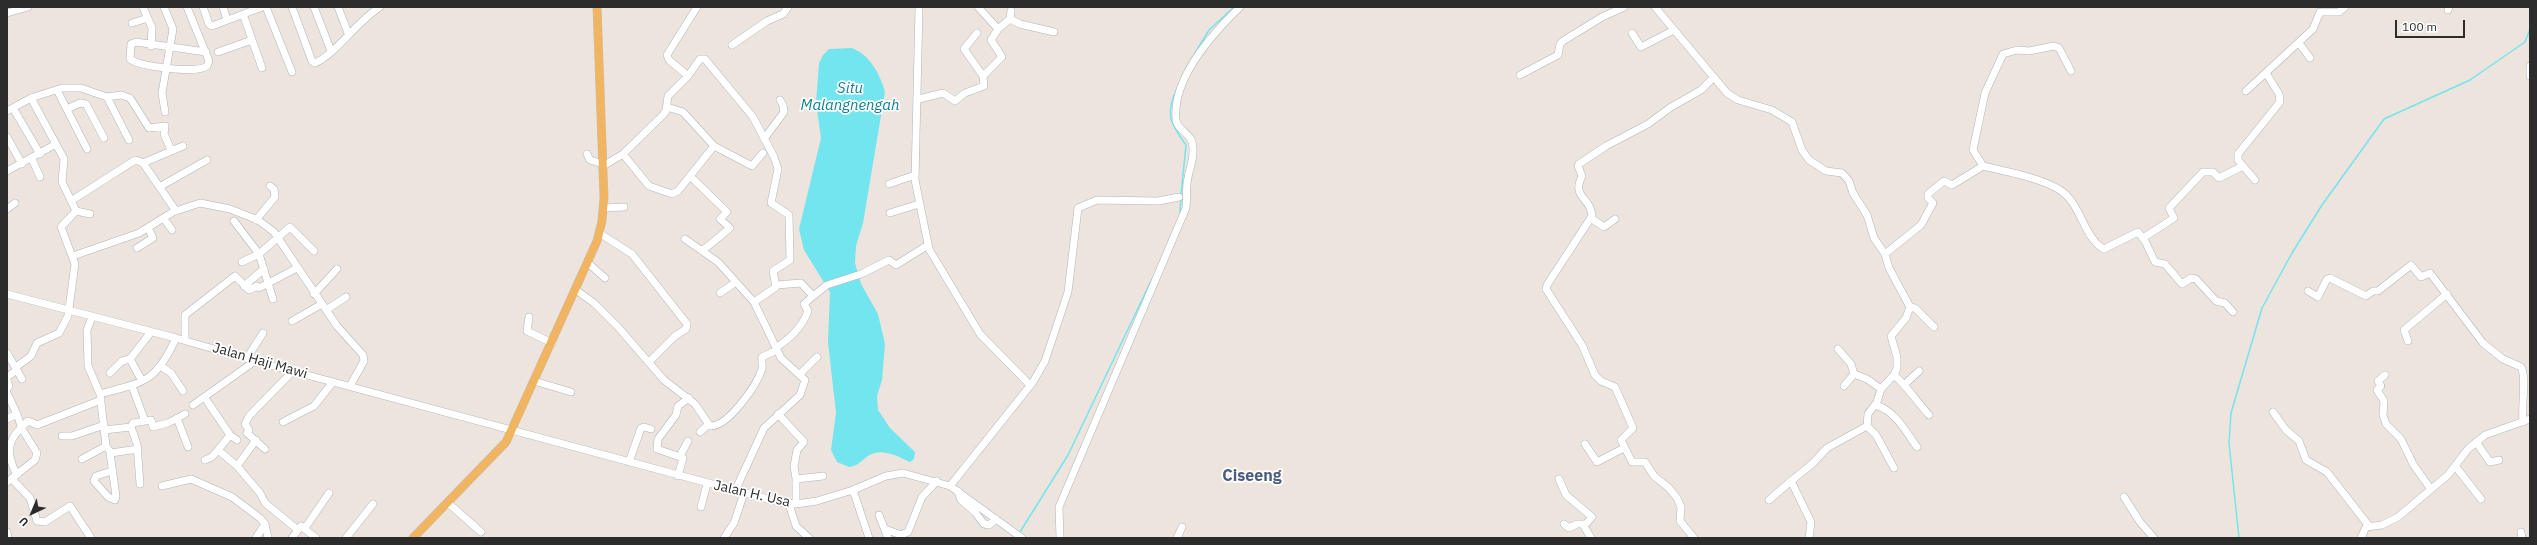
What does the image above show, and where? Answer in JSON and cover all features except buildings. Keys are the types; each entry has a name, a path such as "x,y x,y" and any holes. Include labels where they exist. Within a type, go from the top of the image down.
{"main road":[{"path":"413,538 499,450 513,429 588,263 600,233 604,208 597,7"}],"street":[{"path":"7,13 28,7"},
{"path":"143,7 152,31 152,46"},
{"path":"164,7 173,29 162,94 165,112"},
{"path":"187,7 206,52 209,64 205,68 196,70 167,67 130,59 134,42 152,46 206,52"},
{"path":"203,7 210,26 243,14 252,9 262,7"},
{"path":"223,7 227,20"},
{"path":"266,7 292,72"},
{"path":"292,7 312,62 317,63 331,51 366,15 380,7"},
{"path":"314,7 331,51"},
{"path":"338,7 348,33"},
{"path":"363,7 366,15"},
{"path":"688,76 669,60 667,55 697,7"},
{"path":"732,45 767,21 783,14 788,7"},
{"path":"919,7 919,99 915,175 919,204 928,245 932,256 980,334 1028,383"},
{"path":"978,7 998,29"},
{"path":"1060,538 1059,507 1186,208 1187,186 1193,149 1192,140 1179,127 1176,120 1179,91 1211,37 1240,7"},
{"path":"1520,75 1558,55 1562,41 1602,16 1624,7"},
{"path":"1655,7 1732,97 1772,110 1792,122 1802,150 1809,160 1819,168 1839,172 1845,176 1853,193 1867,215 1874,238 1885,254 1889,268 1910,307 1915,308 1934,326"},
{"path":"2246,91 2299,43 2316,24 2320,12 2339,12 2345,7"},
{"path":"982,76 1002,57 990,40 998,29 1010,19 1011,11"},
{"path":"243,14 262,68"},
{"path":"132,23 148,18"},
{"path":"1010,19 1020,24 1054,32"},
{"path":"1632,33 1641,47 1674,30"},
{"path":"919,99 943,93 955,102 965,93 978,90 984,86 982,76 964,49 977,33"},
{"path":"218,52 252,40"},
{"path":"2299,43 2310,58"},
{"path":"2071,71 2058,48 2054,46 2029,51 2017,50 2003,54 1985,93 1974,144 1974,150 1983,166 2042,182 2060,190 2083,218 2090,236 2104,249 2136,232 2143,238 2155,262 2165,264 2182,284 2191,278 2196,279 2216,301 2225,303 2233,312"},
{"path":"587,154 590,160 603,165 623,154 662,116 667,107 668,96 688,76 700,59 705,59 751,114 778,169 771,203 788,213 790,260 773,271 777,285"},
{"path":"2530,66 2528,72 2530,76"},
{"path":"2255,180 2238,160 2238,154 2280,102 2279,94 2266,73"},
{"path":"1615,219 1604,227 1592,218 1590,208 1578,186 1582,176 1578,166 1579,164 1606,146 1648,124 1671,107 1700,90 1714,77"},
{"path":"40,154 10,110 31,98 66,87 81,88 107,97 121,95 133,100 149,128 165,126 164,134 171,150"},
{"path":"57,90 87,149"},
{"path":"107,97 129,140"},
{"path":"31,98 65,163 62,182 76,211"},
{"path":"764,139 784,112 784,105 780,100"},
{"path":"67,109 80,103 86,104 104,138"},
{"path":"667,107 683,112 714,146 752,166 763,153"},
{"path":"7,137 22,164"},
{"path":"7,171 32,159 56,144"},
{"path":"143,163 183,146"},
{"path":"623,154 649,186 669,193 676,193 714,146"},
{"path":"32,159 40,177"},
{"path":"71,201 136,160 143,163 161,186 176,211"},
{"path":"161,186 207,160"},
{"path":"1885,254 1921,226 1933,203 1928,198 1928,194 1936,186 1944,181 1952,185 1983,166"},
{"path":"2143,238 2174,218 2169,208 2203,172 2213,172 2219,178 2243,166"},
{"path":"889,184 915,175"},
{"path":"690,176 727,212 720,219 730,228 702,251"},
{"path":"256,220 275,197 274,189 270,186"},
{"path":"950,486 1045,361 1068,292 1078,208 1097,200 1158,201 1179,197"},
{"path":"73,256 148,228 176,211 207,202 230,208 256,220 271,229 314,294 364,358 350,386"},
{"path":"7,209 15,203"},
{"path":"890,213 919,204"},
{"path":"604,208 624,207"},
{"path":"76,211 90,214"},
{"path":"7,377 31,356 37,343 59,333 66,323 74,277 73,256 61,226 76,211"},
{"path":"1592,218 1551,275 1546,289 1582,345 1595,374 1601,381 1615,387 1634,428 1622,439 1624,448 1632,462 1645,462 1654,476 1672,490 1680,503 1680,521 1686,535 1694,538"},
{"path":"164,219 172,230"},
{"path":"234,220 259,254 264,269 266,282 273,299"},
{"path":"137,248 154,238 148,228"},
{"path":"242,262 259,254 291,228 314,251"},
{"path":"600,233 632,254 687,324 686,329 675,336 649,362"},
{"path":"685,240 718,262 754,302 776,349 784,361 805,380 803,389 796,399 768,424 760,436 753,448 749,465 735,491"},
{"path":"700,432 708,425 713,426 720,422 745,400 762,369 762,357 776,349 791,337 805,321 808,311 804,304 826,285 861,274 889,260 896,265 928,245"},
{"path":"588,263 605,278"},
{"path":"2308,291 2318,297 2327,278 2330,278 2366,296 2373,291 2378,292 2411,265 2422,278 2430,273 2483,343 2503,359 2521,367 2525,376 2521,398 2527,421 2485,435 2476,442 2456,467 2398,517 2382,525 2369,526 2363,530 2361,538"},
{"path":"185,340 185,315 187,312 235,276 249,290 257,286 260,288 266,282 297,268"},
{"path":"244,286 264,269"},
{"path":"314,294 337,270"},
{"path":"720,293 736,282"},
{"path":"754,302 777,285 801,283 813,296"},
{"path":"576,290 594,303 664,380 689,398 698,408 708,425"},
{"name":"Jalan Haji Mawi","path":"7,294 185,340 255,361 513,429"},
{"path":"2408,341 2404,330 2447,294"},
{"path":"292,321 346,297"},
{"path":"1894,468 1876,435 1868,426 1868,414 1876,405 1881,389 1894,375 1897,357 1891,336 1906,318 1910,307"},
{"path":"92,317 87,330 88,366 100,397 106,446 110,452 112,471"},
{"path":"529,317 527,331 552,343"},
{"path":"110,373 122,361 130,359 151,332"},
{"path":"247,358 262,333"},
{"path":"90,538 70,506 45,522 37,521 30,498 12,478 8,458 10,440 28,421 37,425 100,397 142,381 162,367 176,338"},
{"path":"1838,349 1851,364 1854,374"},
{"path":"8,357 22,379"},
{"path":"800,374 817,357"},
{"path":"130,359 142,381"},
{"path":"194,404 255,361"},
{"path":"162,367 171,373 183,391"},
{"path":"265,448 247,433 249,430 244,426 249,416 294,371"},
{"path":"1905,384 1919,371"},
{"path":"1854,374 1867,379 1881,389"},
{"path":"1844,386 1854,374"},
{"path":"1894,375 1905,384 1911,396 1929,415"},
{"path":"2385,375 2378,381 2381,386 2377,390 2384,401 2383,415 2386,424 2401,439 2413,464 2430,488"},
{"path":"7,380 10,386 7,388"},
{"path":"534,381 571,392"},
{"path":"283,422 314,406 333,382"},
{"path":"132,386 145,421"},
{"path":"7,393 22,429 33,445 37,456 12,478"},
{"path":"204,398 230,435 237,440"},
{"path":"678,476 683,459 680,456 657,449 657,441 676,415 678,406 689,398"},
{"path":"1876,405 1889,411 1917,447"},
{"path":"2273,412 2286,430 2299,441 2306,460 2327,472 2369,526"},
{"path":"7,420 17,414"},
{"path":"131,427 133,423 151,420 153,427 184,414"},
{"path":"778,414 804,442 797,450 794,466 796,480 793,504 796,526 809,538"},
{"path":"176,418 188,447"},
{"path":"1769,500 1812,464 1827,448 1849,438 1868,426"},
{"path":"62,436 72,436 104,427 131,427"},
{"path":"131,427 138,449 140,484"},
{"path":"629,462 641,428 644,427 651,429"},
{"name":"Jalan H. Usa","path":"513,429 707,484 793,504 817,501 853,490 893,474 912,474 950,486 1022,538"},
{"path":"205,460 218,450 230,435"},
{"path":"237,466 256,440"},
{"path":"680,456 688,441"},
{"path":"2476,442 2490,462 2500,460"},
{"path":"1585,444 1597,462 1624,448"},
{"path":"82,459 106,446"},
{"path":"110,452 138,449"},
{"path":"218,450 237,466 260,493 265,502 316,538"},
{"path":"2456,467 2481,499"},
{"path":"796,480 823,476"},
{"path":"162,486 191,479 232,497 255,514 265,524 268,538"},
{"path":"1559,479 1566,495 1592,517 1585,524 1577,524 1569,528 1564,524"},
{"path":"885,529 902,536 909,530 920,501 937,481"},
{"path":"1791,481 1811,522 1810,538"},
{"path":"700,506 707,484"},
{"path":"853,490 869,538"},
{"path":"958,491 961,500 975,512 984,524 989,525 996,519"},
{"path":"292,538 302,529 329,493"},
{"path":"724,538 734,523 744,493"},
{"path":"2124,497 2140,522 2154,538"},
{"path":"255,514 265,502"},
{"path":"448,503 481,532"},
{"path":"346,538 373,504"},
{"path":"879,515 888,538"},
{"path":"256,538 265,524"},
{"path":"1585,524 1584,528 1591,538"},
{"path":"1177,538 1182,527"},
{"path":"7,532 8,538"}],"water":[{"name":"Situ Malangnengah","path":"852,48 864,55 869,60 877,72 885,92 863,223 856,246 855,263 861,284 878,314 885,344 882,380 877,396 878,410 890,428 915,452 914,459 910,462 889,453 878,452 873,453 857,464 849,467 837,462 831,450 836,413 828,342 830,292 804,250 799,229 821,138 816,103 819,63 823,55 829,49"}],"waterway":[{"path":"1185,70 1209,30 1234,7"},
{"path":"2239,538 2229,443 2231,413 2262,308 2292,253 2322,205 2384,119 2470,80 2525,42 2530,29"},
{"path":"1178,86 1171,103 1170,110 1176,130 1186,145 1181,195"},
{"path":"1180,213 1181,199"},
{"path":"1020,532 1068,455 1152,279"}],"district":[{"name":"Ciseeng","path":"1252,476"}]}
